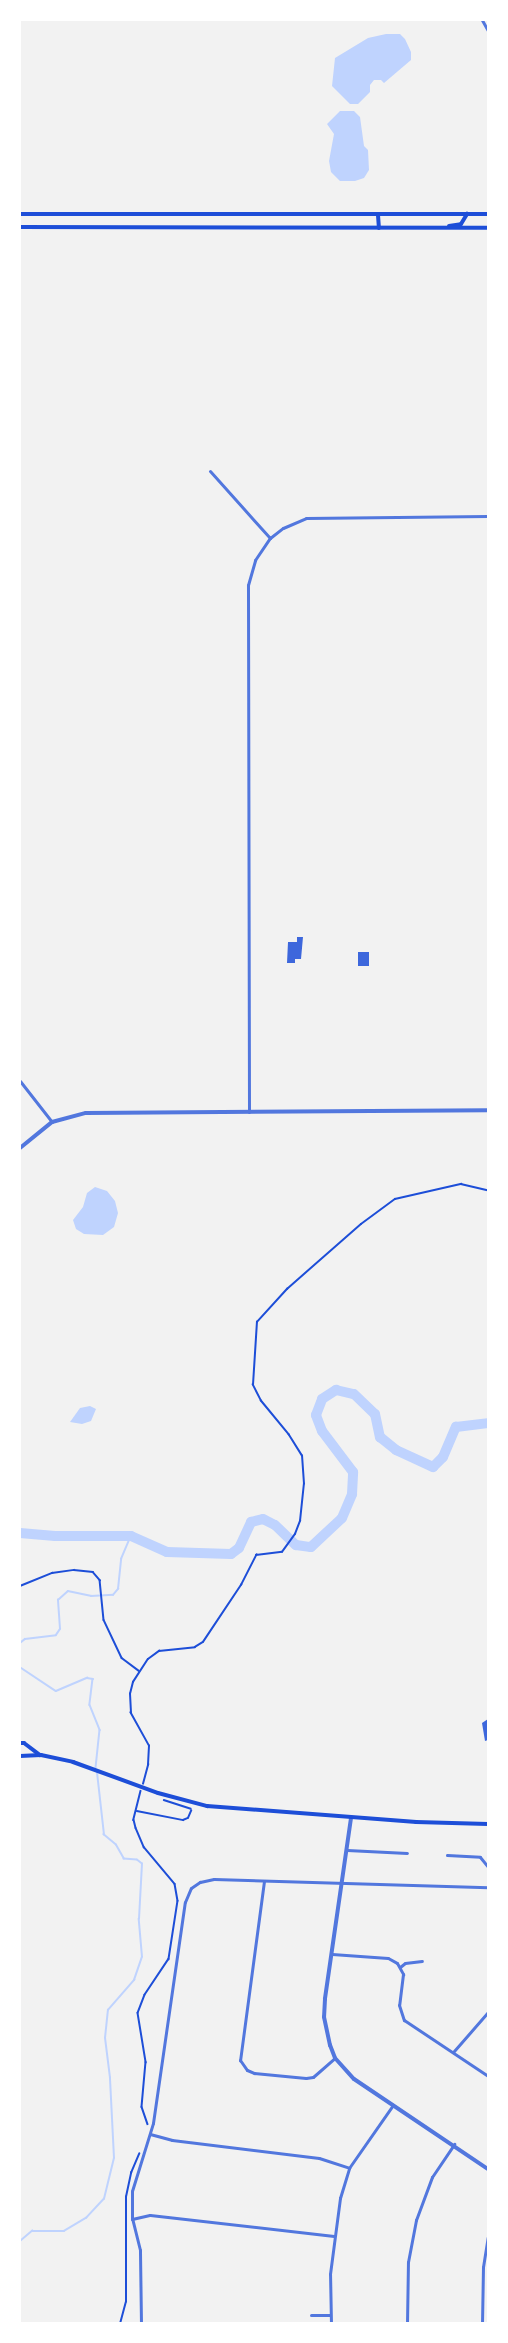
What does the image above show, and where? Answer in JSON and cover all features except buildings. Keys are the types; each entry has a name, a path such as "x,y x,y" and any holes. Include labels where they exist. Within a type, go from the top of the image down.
{"main road":[{"path":"20,214 489,214"},
{"path":"378,214 379,228"},
{"path":"433,228 461,224 467,214"},
{"path":"20,227 489,228"},
{"path":"20,1743 24,1743 41,1755"},
{"path":"20,1756 41,1755 60,1759 96,1769 157,1795 241,1810 416,1822 489,1824"}],"street":[{"path":"482,20 489,31"},
{"path":"210,471 270,538"},
{"path":"249,1112 248,585 255,560 270,538 294,522 319,516 489,516"},
{"path":"20,1081 52,1122"},
{"path":"20,1148 52,1122 86,1113 489,1110"},
{"path":"351,1818 324,2017 335,2058 354,2079 489,2169"},
{"path":"347,1850 407,1853"},
{"path":"447,1855 480,1857 489,1867"},
{"path":"141,2324 140,2245 132,2219 135,2178 150,2134 188,1892 198,1883 214,1880 489,1887"},
{"path":"264,1881 240,2060 247,2070 254,2073 306,2078 313,2077 335,2058"},
{"path":"332,1954 388,1958 400,1967 403,1981 400,1996 401,2014 408,2024 454,2051 489,2076"},
{"path":"400,1967 422,1961"},
{"path":"454,2051 489,2012"},
{"path":"331,2324 334,2236 340,2198 349,2168 393,2105"},
{"path":"150,2134 172,2140 319,2158 349,2168"},
{"path":"407,2324 408,2262 413,2230 432,2177 454,2144"},
{"path":"132,2219 150,2215 334,2236"},
{"path":"482,2324 483,2267 489,2237"},
{"path":"311,2315 330,2315"}],"path":[{"path":"20,1586 52,1573 90,1570 99,1577 104,1620 122,1658 140,1672 148,1659 159,1651 195,1647 203,1642 241,1585 256,1555 278,1554 286,1548 295,1534 304,1484 303,1464 297,1447 261,1401 253,1385 257,1322 287,1289 361,1224 395,1198 461,1184 489,1190"},
{"path":"157,1795 191,1809"},
{"path":"136,1811 183,1820 188,1818 193,1802"},
{"path":"148,2130 142,2107 146,2057 138,2013 145,1995 169,1959 178,1901"},
{"path":"120,2324 126,2302 126,2197 131,2173 142,2146"}],"water":[{"path":"400,34 405,39 411,52 411,60 384,83 381,80 374,80 370,85 370,92 358,104 350,104 332,86 335,58 368,38"},
{"path":"340,111 354,111 360,117 364,146 368,150 369,170 364,178 355,181 340,181 331,172 329,161 334,134 327,124"},
{"path":"95,1187 107,1191 115,1201 118,1213 114,1227 103,1235 84,1234 76,1229 73,1220 83,1207 87,1193"},
{"path":"90,1406 96,1409 91,1421 82,1424 70,1422 80,1408"}],"waterway":[{"path":"20,1533 55,1536 131,1536 167,1552 231,1554 239,1548 251,1522 263,1519 275,1525 296,1545 311,1547 342,1518 352,1494 353,1472 322,1431 316,1415 322,1399 336,1390 354,1394 375,1414 380,1437 396,1450 433,1467 443,1457 456,1427 488,1423"},
{"path":"20,1643 25,1639 56,1635 60,1629 58,1600 68,1591 91,1596 113,1595 118,1589 121,1559 131,1536"},
{"path":"20,1667 56,1691 87,1678 93,1679 90,1705 100,1730 96,1768"},
{"path":"20,2241 32,2231 64,2231 86,2218 104,2199 114,2158 110,2078 105,2038 108,2010 134,1980 142,1957 139,1919 142,1864 137,1860 124,1859 116,1845 104,1835 97,1773"}]}
